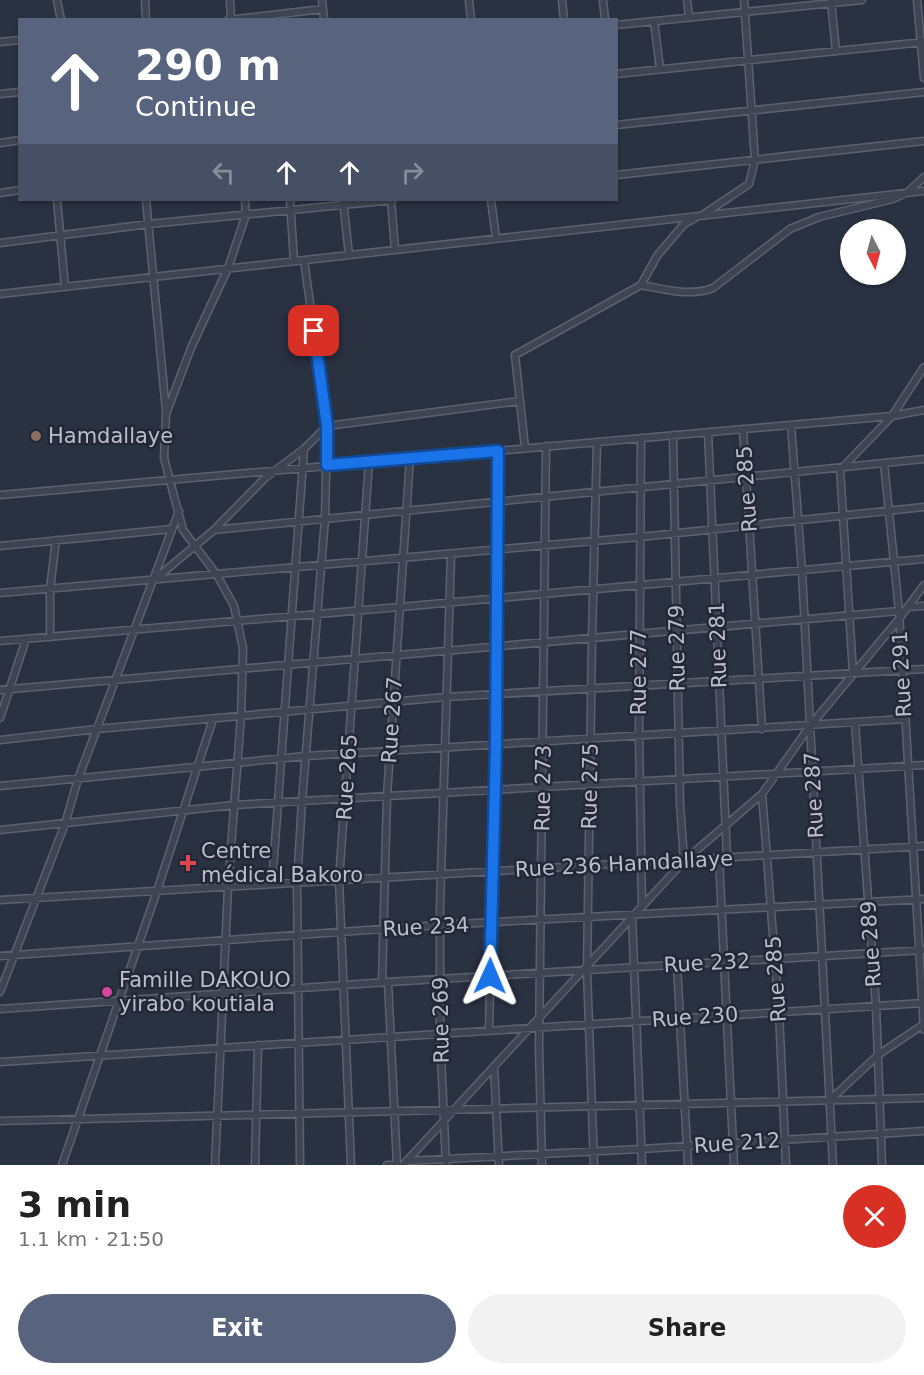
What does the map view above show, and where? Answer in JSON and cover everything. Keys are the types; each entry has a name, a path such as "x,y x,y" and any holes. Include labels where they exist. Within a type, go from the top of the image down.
{"street":[{"path":"57,0 61,18"},
{"path":"145,0 146,18"},
{"path":"230,0 230,18"},
{"path":"322,0 324,18"},
{"path":"469,0 471,18"},
{"path":"562,0 564,18"},
{"path":"603,0 605,18"},
{"path":"687,0 689,17"},
{"path":"525,448 514,355 640,285 657,256 684,224 749,184 755,160 744,0"},
{"path":"618,25 832,1 862,0"},
{"path":"917,0 924,78"},
{"path":"832,1 836,51"},
{"path":"252,18 275,17 323,9"},
{"path":"654,21 660,69"},
{"path":"0,42 18,40"},
{"path":"618,74 922,42"},
{"path":"0,94 18,92"},
{"path":"618,124 924,92"},
{"path":"0,143 18,140"},
{"path":"618,175 924,141"},
{"path":"640,285 684,292 713,288 790,229 819,217 893,199 908,192 924,177"},
{"path":"0,193 18,190"},
{"path":"0,294 924,191"},
{"path":"57,201 65,287"},
{"path":"146,201 166,414 164,458 183,530 217,575 234,606 243,648 241,716 219,1048 215,1165"},
{"path":"166,414 190,348 228,268 246,214 245,201"},
{"path":"290,201 294,261"},
{"path":"0,243 149,224 368,201"},
{"path":"392,201 395,250"},
{"path":"491,201 496,238"},
{"path":"344,202 349,255"},
{"path":"300,1165 297,883 322,566 327,465 327,426 304,260"},
{"path":"854,673 841,467 892,416 924,367"},
{"path":"153,581 195,547 265,478 304,449 327,426 520,401"},
{"path":"0,495 892,416 924,410"},
{"name":"Rue 287","path":"791,425 805,621 834,1165"},
{"name":"Rue 285","path":"743,429 762,729"},
{"name":"Rue 281","path":"708,432 727,858"},
{"name":"Rue 279","path":"673,435 679,779 684,861"},
{"name":"Rue 277","path":"641,438 639,781 642,905"},
{"name":"Rue 275","path":"594,1165 585,969 588,918 597,442"},
{"name":"Rue 273","path":"542,1165 540,973 546,446"},
{"path":"272,884 304,449"},
{"path":"489,1030 496,745 498,451"},
{"name":"Rue 267","path":"397,1165 383,929 387,796 410,458"},
{"path":"214,530 924,459"},
{"name":"Rue 265","path":"351,1165 339,880 369,462"},
{"name":"Rue 291","path":"885,463 899,619 916,900 922,950 924,1030"},
{"path":"0,593 594,542 924,507"},
{"path":"0,992 65,824 78,779 179,511"},
{"path":"0,546 172,529"},
{"path":"50,637 50,589 56,540"},
{"name":"Rue 269","path":"446,1162 440,1034 440,926 451,554"},
{"path":"0,641 496,599 924,559"},
{"path":"405,1163 684,861 762,794 810,726 899,619 924,585"},
{"path":"908,607 924,606"},
{"path":"0,690 116,678 805,621 898,611"},
{"path":"0,718 26,639"},
{"path":"0,740 446,697 924,669"},
{"path":"62,1165 157,891 213,719"},
{"path":"0,786 306,756 905,719"},
{"name":"Rue 289","path":"855,723 876,1006 882,1165"},
{"path":"0,830 234,805 924,765"},
{"name":"Rue 285","path":"762,794 779,1012 786,1165"},
{"name":"Rue 236 Hamdallaye","path":"0,900 924,846"},
{"path":"719,858 735,1165"},
{"name":"Rue 234","path":"0,956 383,929 924,899"},
{"path":"632,916 642,1165"},
{"name":"Rue 232","path":"0,1009 585,969 922,950"},
{"path":"677,965 688,1165"},
{"name":"Rue 230","path":"0,1062 923,1003"},
{"path":"830,1100 878,1055 924,1024"},
{"path":"255,1165 258,1045"},
{"path":"495,1065 499,1165"},
{"path":"0,1121 924,1098"},
{"name":"Rue 212","path":"405,1163 924,1131"},
{"path":"387,1165 397,1165"}],"place":[{"name":"Hamdallaye","path":"36,436"},
{"name":"Centre médical Bakoro","path":"188,863"},
{"name":"Famille DAKOUO yirabo koutiala","path":"107,992"}],"route":[{"path":"314,331 327,426 327,465 498,451 496,745 490,976"}]}
